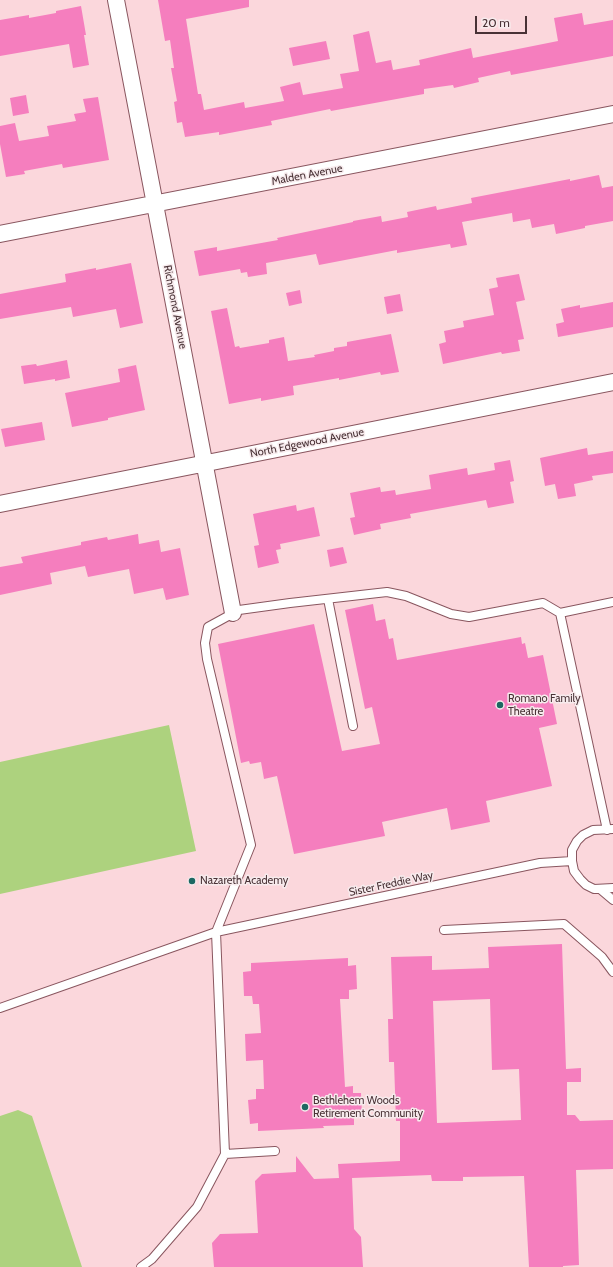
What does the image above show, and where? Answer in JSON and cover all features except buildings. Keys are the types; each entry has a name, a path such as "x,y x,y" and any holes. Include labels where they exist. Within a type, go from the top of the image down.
{"street":[{"name":"Richmond Avenue","path":"116,0 233,613"},
{"name":"Malden Avenue","path":"0,234 613,114"},
{"name":"North Edgewood Avenue","path":"0,504 613,382"}],"lane":[{"path":"141,1267 152,1259 197,1207 225,1154 216,932 251,845 207,659 205,643 208,627 239,610 387,592 406,596 451,614 468,617 543,603 560,613 613,602"},
{"path":"328,599 353,726"},
{"path":"560,613 610,829 593,830 583,835 577,841 572,850 572,861 574,871 586,885 594,889 613,888"},
{"name":"Sister Freddie Way","path":"0,1008 216,932 540,863 572,861"},
{"path":"600,889 613,900"},
{"path":"444,930 564,924 602,957 613,972"},
{"path":"225,1154 275,1151"}],"green space":[{"path":"169,725 196,851 0,894 0,762"},
{"path":"18,1110 32,1116 82,1267 0,1267 0,1116"}],"place":[{"name":"Romano Family Theatre","path":"500,705"},
{"name":"Nazareth Academy","path":"192,881"},
{"name":"Bethlehem Woods Retirement Community","path":"305,1107"}]}
